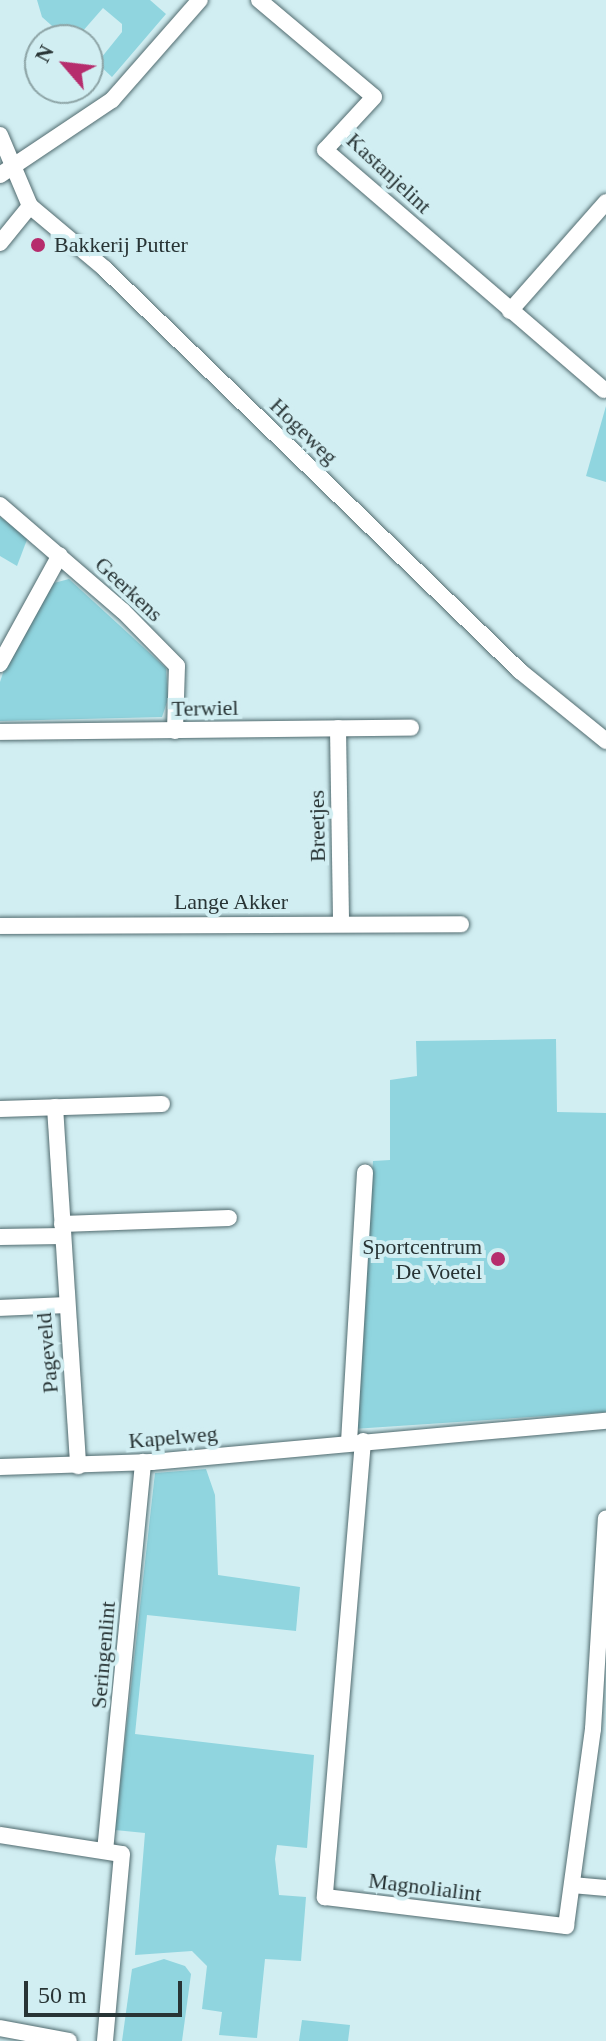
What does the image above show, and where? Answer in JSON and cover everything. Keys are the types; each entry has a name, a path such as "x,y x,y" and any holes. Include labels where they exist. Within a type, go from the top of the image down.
{"street":[{"path":"0,175 112,100 200,0"},
{"name":"Kastanjelint","path":"259,0 374,97 325,150 604,390"},
{"name":"Hogeweg","path":"0,135 30,206 105,269 520,671 606,741"},
{"path":"510,311 606,202"},
{"path":"0,243 30,206"},
{"name":"Geerkens","path":"0,505 60,555 177,666 175,731"},
{"path":"0,664 60,555"},
{"name":"Breetjes","path":"338,728 341,924"},
{"name":"Terwiel","path":"0,732 411,728"},
{"name":"Lange Akker","path":"0,926 461,924"},
{"path":"0,1109 162,1104"},
{"name":"Pageveld","path":"55,1107 65,1305 78,1466"},
{"path":"356,1441 365,1172"},
{"path":"0,1237 229,1218"},
{"path":"0,1308 65,1305"},
{"name":"Kapelweg","path":"0,1467 143,1462 606,1421"},
{"name":"Magnolialint","path":"356,1441 325,1897 566,1926 593,1729 606,1518"},
{"name":"Seringenlint","path":"105,1851 143,1462"},
{"path":"0,1835 122,1854 105,2041"},
{"path":"572,1885 606,1888"},
{"path":"0,2028 69,2041"}],"shaded area":[{"path":"37,0 150,0 166,14 112,77 104,70 104,54 122,32 122,24 103,8 89,24 50,24 42,17"},
{"path":"606,406 606,482 586,476"},
{"path":"0,517 28,537 17,566 0,556"},
{"path":"69,579 166,668 168,699 162,717 0,721 0,682 7,661 54,583"},
{"name":"Sportcentrum De Voetel","path":"556,1039 557,1112 606,1113 606,1412 353,1429 373,1161 390,1160 390,1080 417,1076 416,1041"},
{"path":"206,1469 215,1495 218,1575 300,1587 296,1631 147,1615 135,1734 314,1755 307,1848 277,1845 275,1859 279,1895 306,1897 301,1961 265,1959 257,2038 219,2035 222,2012 202,2009 207,1966 192,1951 135,1955 145,1833 115,1830 155,1473"},
{"path":"164,1959 185,1966 191,1974 182,2041 122,2041 132,1969"},
{"path":"302,2020 350,2025 348,2041 299,2041"}],"place":[{"name":"Bakkerij Putter","path":"38,245"},
{"name":"Sportcentrum De Voetel","path":"498,1259"}]}
